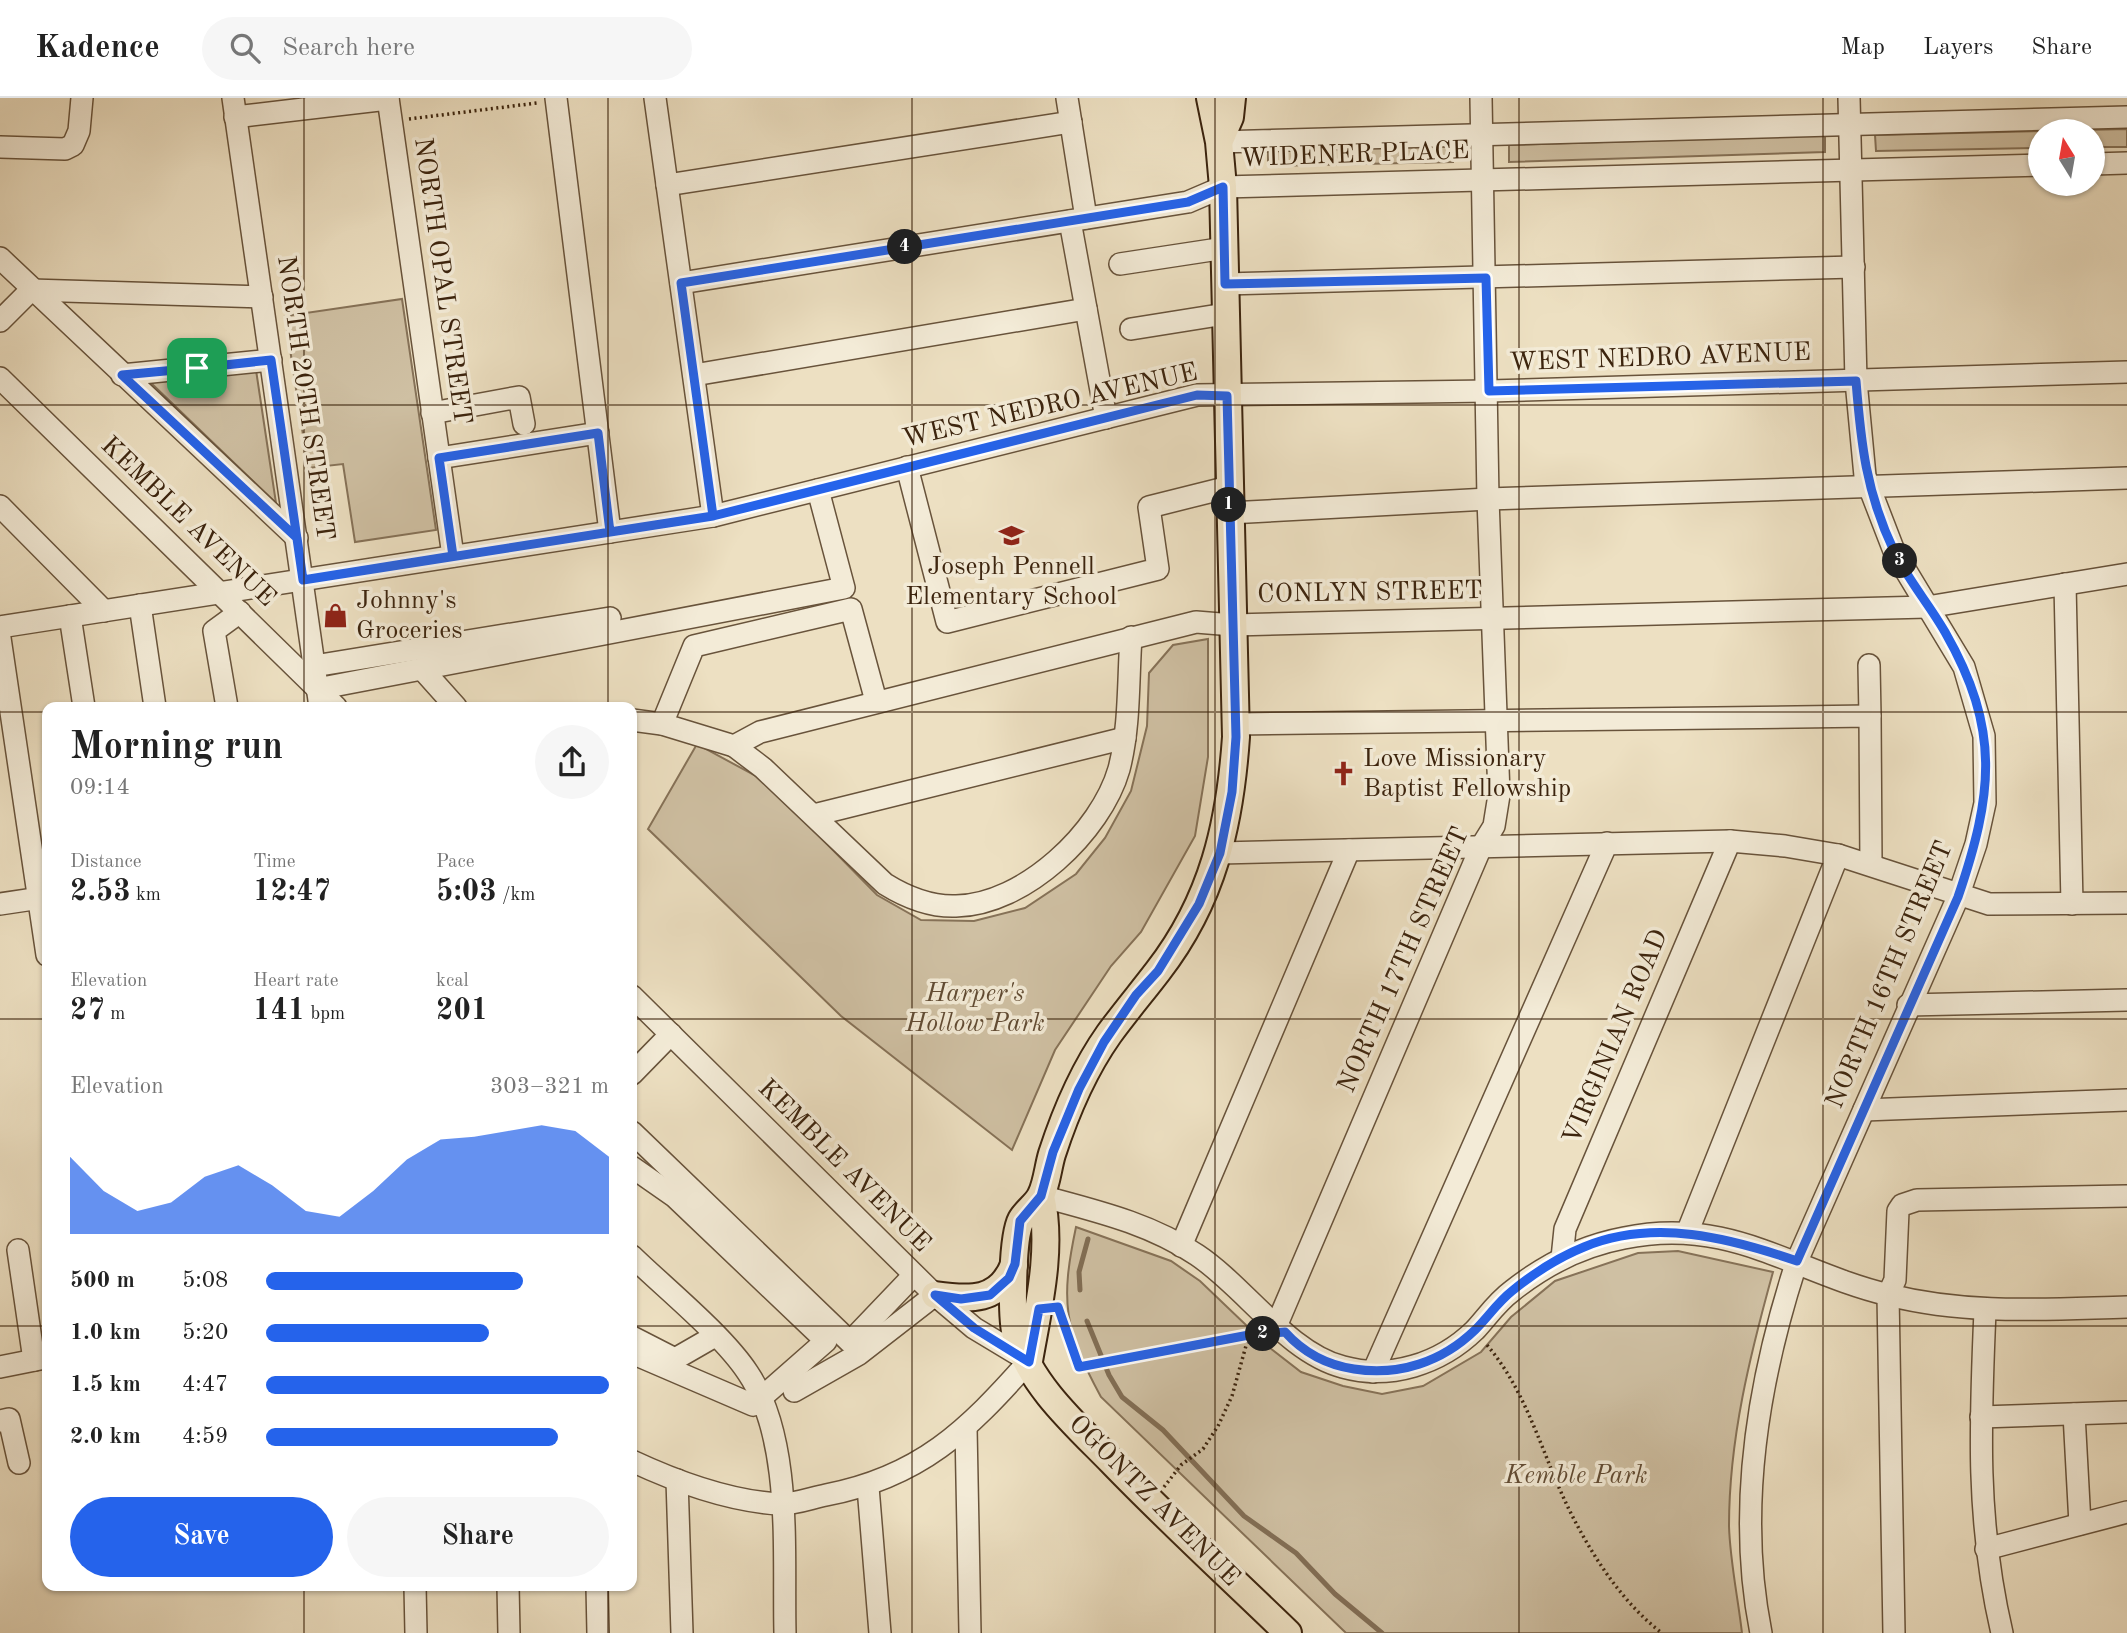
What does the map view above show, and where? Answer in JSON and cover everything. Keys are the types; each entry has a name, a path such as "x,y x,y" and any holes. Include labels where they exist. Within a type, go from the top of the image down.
{"main road":[{"name":"OGONTZ AVENUE","path":"1210,98 1219,142 1225,248 1229,513 1236,724 1232,792 1220,853 1199,904 1173,948 1110,1032 1085,1077 1053,1152 1041,1196 1020,1221 1012,1313 1017,1338 1049,1394 1082,1431 1288,1633"},
{"path":"1219,142 1230,117 1232,98"},
{"name":"OGONTZ AVENUE","path":"1029,1362 1039,1309 1047,1220 1041,1196"},
{"path":"935,1295 961,1299 990,1295 1009,1278 1015,1264"}],"street":[{"path":"0,147 65,149 73,145 79,131 82,98"},
{"path":"234,107 388,98"},
{"name":"NORTH OPAL STREET","path":"388,98 453,556"},
{"path":"655,98 713,516"},
{"path":"1067,98 1086,309 1106,418"},
{"name":"NORTH 17TH STREET","path":"1281,1328 1481,847 1494,826 1499,795 1489,499 1489,391 1481,98"},
{"name":"NORTH 16TH STREET","path":"1761,1633 1756,1608 1750,1516 1753,1454 1762,1388 1777,1321 1797,1261 1958,897 1976,844 1985,803 1984,736 1964,667 1894,551 1869,486 1861,448 1856,381 1849,98"},
{"path":"563,99 610,532"},
{"name":"NORTH 20TH STREET","path":"234,107 319,698"},
{"name":"WIDENER PLACE","path":"1219,142 2127,117"},
{"path":"667,185 1071,122"},
{"path":"2105,164 2127,163"},
{"name":"WIDENER PLACE","path":"681,283 1188,202 1223,187 2028,165"},
{"path":"1120,264 1225,248"},
{"path":"0,258 297,538"},
{"path":"1225,284 1854,267"},
{"path":"0,321 31,290 262,297"},
{"path":"694,375 1086,309"},
{"path":"1131,329 1226,314"},
{"path":"122,375 271,360"},
{"name":"WEST NEDRO AVENUE","path":"0,627 713,516 1197,395 1489,391 2127,372"},
{"name":"KEMBLE AVENUE","path":"0,377 240,612 319,698"},
{"path":"432,413 519,397 524,424"},
{"path":"439,458 598,433"},
{"path":"907,467 947,622 1158,569 1149,507 1229,487"},
{"path":"1229,513 1489,499 2127,478"},
{"path":"319,698 422,669 844,588 818,490"},
{"path":"0,506 104,611"},
{"path":"0,534 24,530"},
{"name":"CONLYN STREET","path":"734,747 760,732 1196,622 1233,625 1927,607 2127,574"},
{"path":"2065,584 2071,904"},
{"path":"140,605 154,702"},
{"path":"662,724 694,646 851,609 876,701"},
{"path":"226,702 214,631 240,612"},
{"path":"70,616 83,702"},
{"path":"314,666 610,618"},
{"path":"637,721 662,724 734,747 763,768 885,884 921,901 956,906 994,898 1042,872 1069,850 1096,818 1109,796 1125,738 1131,637"},
{"path":"0,638 42,891"},
{"path":"1869,665 1871,865"},
{"path":"422,669 452,702"},
{"path":"1236,724 1497,723 1870,716"},
{"path":"814,815 1125,738"},
{"path":"1220,853 1730,841 1785,846 1838,855 1958,897 1989,905 2127,903"},
{"name":"VIRGINIAN ROAD","path":"1562,1258 1565,1228 1730,841"},
{"path":"1373,1372 1607,843"},
{"path":"1181,1246 1349,850"},
{"path":"1687,1233 1838,855"},
{"path":"0,904 42,897"},
{"path":"1908,1005 2127,1000"},
{"name":"KEMBLE AVENUE","path":"637,1001 935,1295 974,1328 1029,1362"},
{"path":"637,1069 671,1034"},
{"path":"1864,1110 2127,1100"},
{"path":"637,1137 850,1342 914,1275"},
{"path":"637,1170 675,1197 826,1341 762,1400 753,1405 637,1355"},
{"path":"1041,1196 1131,1221 1181,1246 1228,1279 1315,1357 1343,1367 1373,1372 1390,1372 1427,1363 1475,1330 1511,1292 1562,1258 1587,1245 1629,1237 1687,1233 1727,1239 1797,1261 1843,1282 1888,1295 1985,1311 2127,1307"},
{"path":"1894,1633 1888,1295 1895,1280 1898,1211 1908,1202 2127,1196"},
{"path":"0,1367 41,1359 18,1250"},
{"path":"637,1261 749,1373 762,1400 779,1450 785,1633"},
{"path":"794,1391 859,1354 935,1295"},
{"path":"1985,1311 1979,1456 1986,1549 2001,1633"},
{"path":"637,1340 674,1359 715,1336"},
{"path":"637,1463 710,1492 781,1504 868,1487 923,1460 965,1429 1029,1362"},
{"path":"1981,1417 2127,1412"},
{"path":"2074,1413 2080,1524"},
{"path":"0,1421 9,1419 19,1463"},
{"path":"965,1429 970,1633"},
{"path":"677,1480 682,1633"},
{"path":"868,1487 880,1633"},
{"path":"1986,1549 2127,1512"},
{"path":"415,1591 416,1633"},
{"path":"508,1591 509,1633"},
{"path":"597,1591 598,1633"}],"path":[{"path":"391,122 563,99"},
{"path":"1039,1309 1058,1307 1079,1367 1281,1328"},
{"path":"1475,1330 1501,1361 1526,1407 1575,1523 1614,1585 1662,1633"},
{"path":"1181,1465 1203,1449 1232,1396 1249,1335"}],"green space":[{"path":"2127,129 2127,147 2105,147 2105,130"},
{"path":"2028,131 2028,148 1876,151 1875,135"},
{"path":"1825,135 1825,152 1509,162 1509,145"},
{"path":"1453,146 1453,162 1268,166 1268,149"},
{"path":"402,299 436,530 355,542 343,464 308,468 285,316"},
{"path":"256,370 276,503 150,382"},
{"name":"Harper's Hollow Park","path":"1208,639 1208,757 1195,836 1141,932 1111,966 1055,1050 1012,1150 841,1016 648,829 697,744 765,781 877,895 921,920 974,921 1025,908 1076,874 1105,838 1131,791 1147,726 1149,673 1173,645"},
{"name":"Kemble Park","path":"1076,1227 1171,1261 1200,1281 1270,1348 1301,1372 1343,1386 1382,1394 1423,1386 1481,1352 1511,1317 1555,1281 1638,1253 1678,1251 1773,1272 1742,1398 1730,1494 1732,1566 1742,1633 1346,1633 1101,1397 1079,1352 1069,1315 1068,1276"}],"waterway":[{"path":"1080,1290 1079,1272 1088,1239"},
{"path":"1087,1321 1109,1375 1122,1397 1163,1430 1244,1516 1296,1553 1335,1594 1382,1633"}],"place":[{"name":"Joseph Pennell Elementary School","path":"1011,535"},
{"name":"Johnny's Groceries","path":"336,616"},
{"name":"Love Missionary Baptist Fellowship","path":"1343,774"}],"route":[{"path":"197,368 122,375 297,538 303,580 453,556 439,458 598,433 610,532 713,516 681,283 1188,202 1223,187 1225,284 1486,278 1489,391 1856,381 1865,476 1894,551 1964,667 1978,706 1984,736 1986,771 1985,803 1976,844 1958,897 1944,922 1797,1261 1727,1239 1687,1233 1659,1233 1587,1245 1539,1272 1511,1292 1475,1330 1456,1345 1427,1363 1390,1372 1343,1367 1315,1357 1285,1332 1249,1335 1079,1367 1058,1307 1039,1309 1029,1362 974,1328 935,1295 961,1299 978,1298 990,1295 1009,1278 1015,1264 1020,1221 1041,1196 1053,1152 1079,1089 1104,1042 1173,948 1199,904 1220,853 1232,792 1236,737 1227,396 1197,395 713,516 303,580 271,360 197,368"}]}
